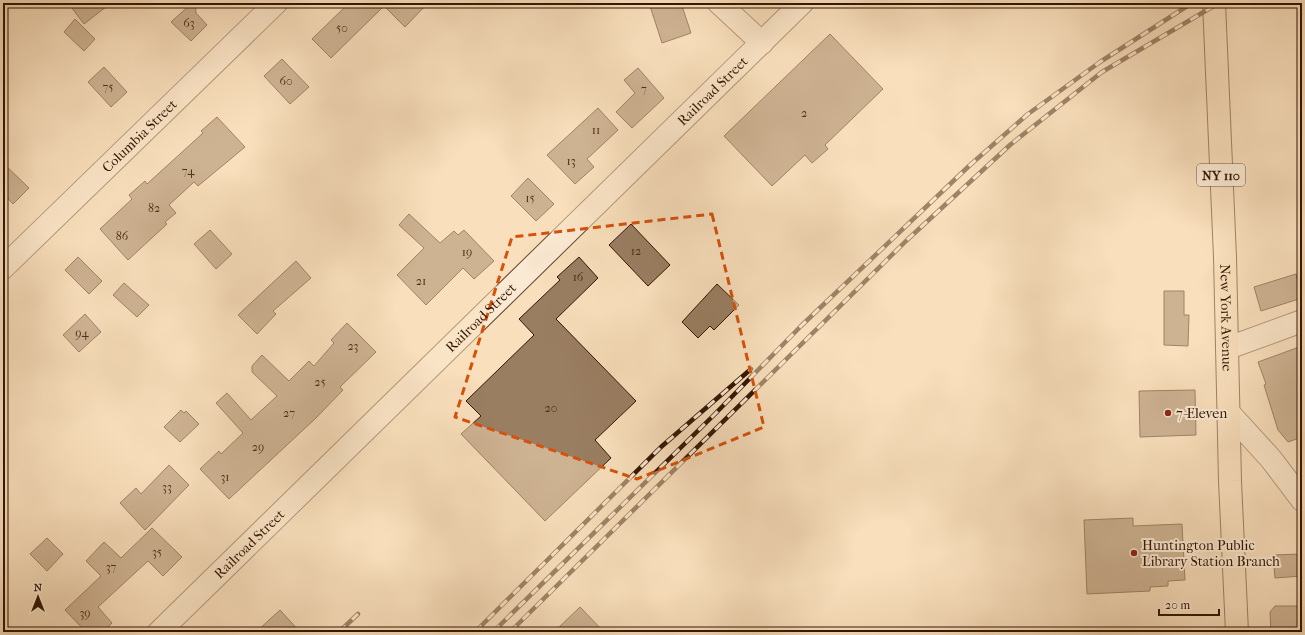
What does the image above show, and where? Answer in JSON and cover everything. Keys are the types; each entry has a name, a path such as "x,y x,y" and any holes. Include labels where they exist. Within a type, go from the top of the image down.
{"main road":[{"name":"New York Avenue","path":"1214,3 1228,348 1237,632"}],"street":[{"name":"Columbia Street","path":"3,268 276,3"},
{"path":"719,3 762,43"},
{"name":"Railroad Street","path":"159,632 802,3"},
{"path":"1228,348 1302,321"},
{"path":"1229,413 1271,459 1302,500"}],"highlighted area":[{"path":"712,214 764,427 637,479 455,417 512,237"}],"building":[{"path":"68,3 111,3 84,24"},
{"path":"192,3 195,3 196,13 207,25 191,41 171,22"},
{"path":"349,3 428,3 405,27 384,6 331,58 312,39"},
{"path":"649,3 681,3 691,33 662,43"},
{"path":"75,19 95,39 84,51 64,32"},
{"path":"830,34 883,89 825,145 828,149 812,163 805,155 772,186 724,136"},
{"path":"282,59 309,87 290,104 264,76"},
{"path":"104,67 127,92 111,107 88,82"},
{"path":"638,68 664,98 632,128 616,112 635,93 624,80"},
{"path":"598,108 618,130 587,159 594,167 575,184 547,155"},
{"path":"217,117 245,147 198,186 194,182 169,205 176,213 165,222 167,224 128,260 100,229 132,199 129,195 145,181 147,184 203,133 201,131"},
{"path":"3,163 29,188 13,204 3,193"},
{"path":"528,178 554,204 536,221 511,196"},
{"path":"409,214 440,243 454,231 458,235 464,230 494,261 474,279 463,268 426,305 397,275 424,248 399,225"},
{"path":"631,224 670,265 648,286 609,245"},
{"path":"210,230 232,254 216,269 194,244"},
{"path":"78,257 102,281 89,294 65,270"},
{"path":"579,257 598,278 556,319 636,401 595,440 611,458 545,521 461,434 481,416 466,401 534,335 519,319 560,280 557,277"},
{"path":"296,261 311,278 273,311 276,314 257,334 238,315"},
{"path":"1296,274 1302,298 1261,311 1254,287"},
{"path":"124,283 149,305 137,317 113,295"},
{"path":"717,284 739,305 714,330 710,326 698,338 682,322"},
{"path":"1164,291 1184,291 1184,315 1189,315 1188,346 1164,345"},
{"path":"85,314 101,332 79,352 63,335"},
{"path":"347,323 376,352 340,387 343,390 316,418 229,499 200,469 219,451 221,454 243,433 216,403 227,393 251,420 277,396 252,372 252,366 262,355 289,381 309,361 314,366 334,343 331,340"},
{"path":"1302,346 1302,437 1288,442 1278,430 1264,385 1266,384 1258,362"},
{"name":"7-Eleven","path":"1195,390 1196,435 1140,437 1139,391"},
{"path":"181,410 184,413 186,411 199,424 180,442 164,427"},
{"path":"169,465 189,485 145,530 120,503 136,488 141,494"},
{"name":"Huntington Public Library Station Branch","path":"1133,518 1133,526 1182,524 1185,580 1168,581 1168,586 1150,587 1150,591 1087,594 1084,520"},
{"path":"152,528 182,557 163,576 148,561 98,607 112,623 103,632 86,632 65,610 101,576 86,561 104,542 121,558"},
{"path":"47,538 63,554 47,571 30,554"},
{"path":"1302,554 1302,576 1275,578 1273,555"},
{"path":"1275,606 1302,606 1302,632 1271,632 1270,612"},
{"path":"580,607 604,632 554,632"},
{"path":"280,610 300,632 256,632"}],"railway":[{"path":"493,632 715,414 801,326 969,166 1028,114 1100,62 1192,3"},
{"path":"510,632 907,240 1010,145 1102,72 1219,3"},
{"path":"475,632 661,447 751,369"},
{"path":"339,632 358,614"}],"place":[{"name":"7-Eleven","path":"1168,413"},
{"name":"Huntington Public Library Station Branch","path":"1134,553"}]}
